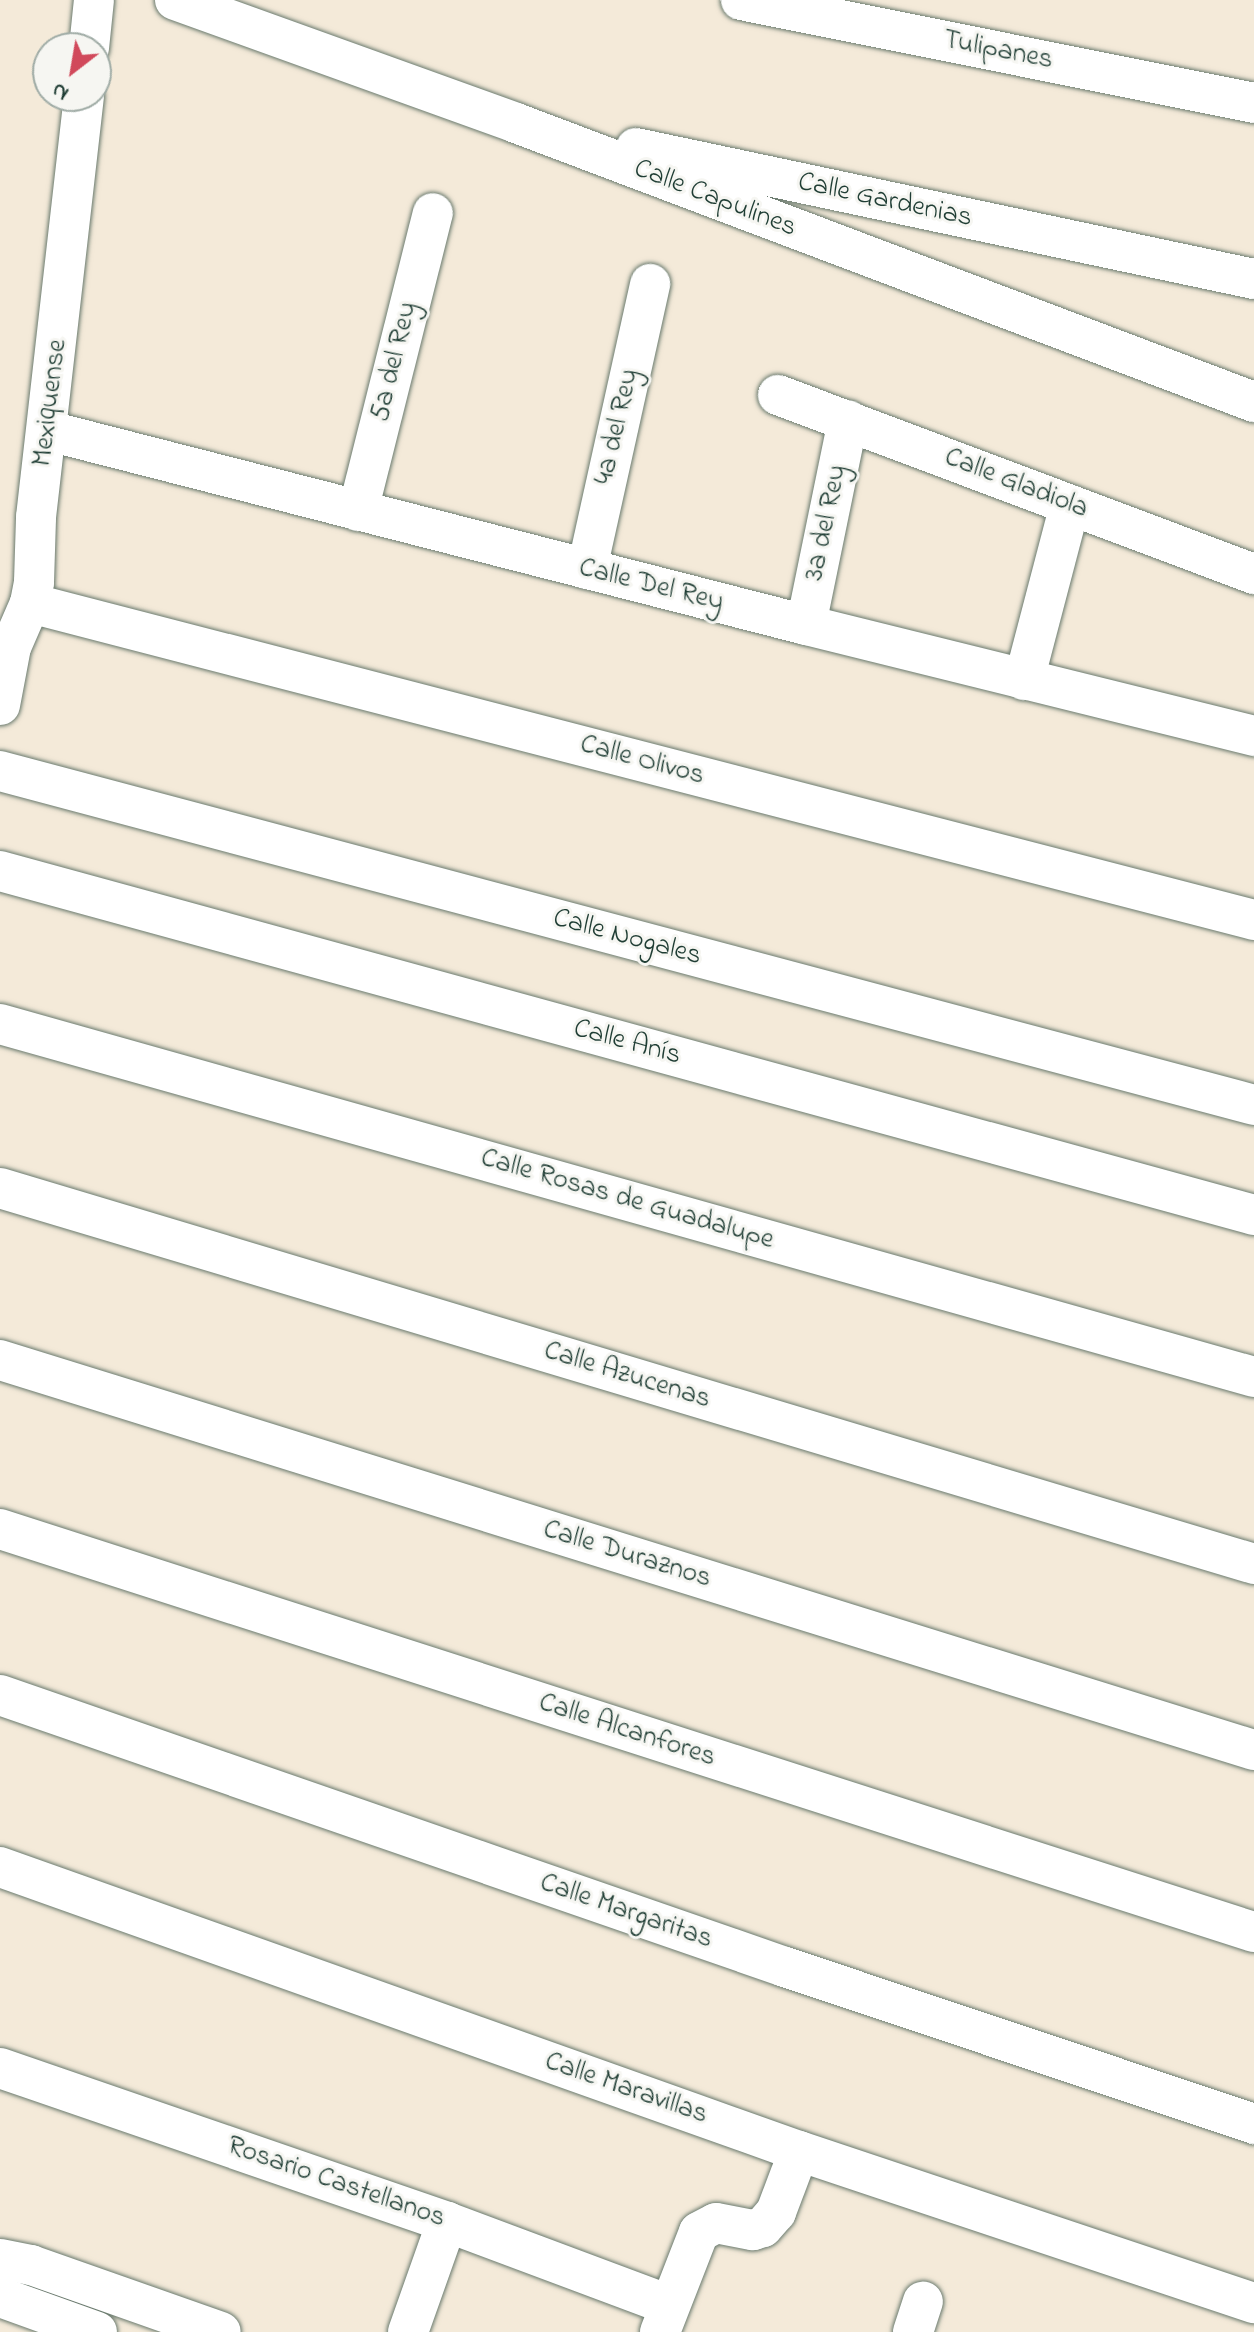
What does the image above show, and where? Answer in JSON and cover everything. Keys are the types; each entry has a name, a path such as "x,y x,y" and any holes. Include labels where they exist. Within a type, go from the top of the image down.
{"street":[{"path":"91,32 94,0"},
{"name":"Calle Capulines","path":"175,0 516,123 1254,402"},
{"name":"Tulipanes","path":"741,0 1254,103"},
{"name":"Mexiquense","path":"0,705 11,647 30,603 36,517 49,431 82,112"},
{"name":"Calle Gardenias","path":"516,123 1254,279"},
{"name":"5a del Rey","path":"358,511 433,213"},
{"name":"4a del Rey","path":"587,569 650,284"},
{"name":"Calle Gladiola","path":"778,395 1254,574"},
{"name":"3a del Rey","path":"806,625 848,420"},
{"name":"Calle Del Rey","path":"49,431 1024,680 1253,733"},
{"path":"1024,680 1070,505"},
{"name":"Calle Olivos","path":"30,603 1254,920"},
{"name":"Calle Nogales","path":"0,771 1254,1105"},
{"name":"Calle Anís","path":"0,871 1254,1215"},
{"name":"Calle Rosas de Guadalupe","path":"0,1024 1254,1377"},
{"name":"Calle Azucenas","path":"0,1188 1254,1564"},
{"name":"Calle Duraznos","path":"0,1360 1254,1750"},
{"name":"Calle Alcanfores","path":"0,1529 1254,1932"},
{"name":"Calle Margaritas","path":"0,1695 785,1967 1254,2124"},
{"name":"Calle Maravillas","path":"0,1867 799,2151 1254,2303"},
{"name":"Rosario Castellanos","path":"0,2068 447,2222 664,2319"},
{"path":"664,2319 699,2232 716,2223 753,2230 771,2221 799,2151"},
{"path":"408,2332 447,2222"},
{"path":"0,2259 31,2265 221,2332"},
{"path":"0,2297 97,2332"}]}
